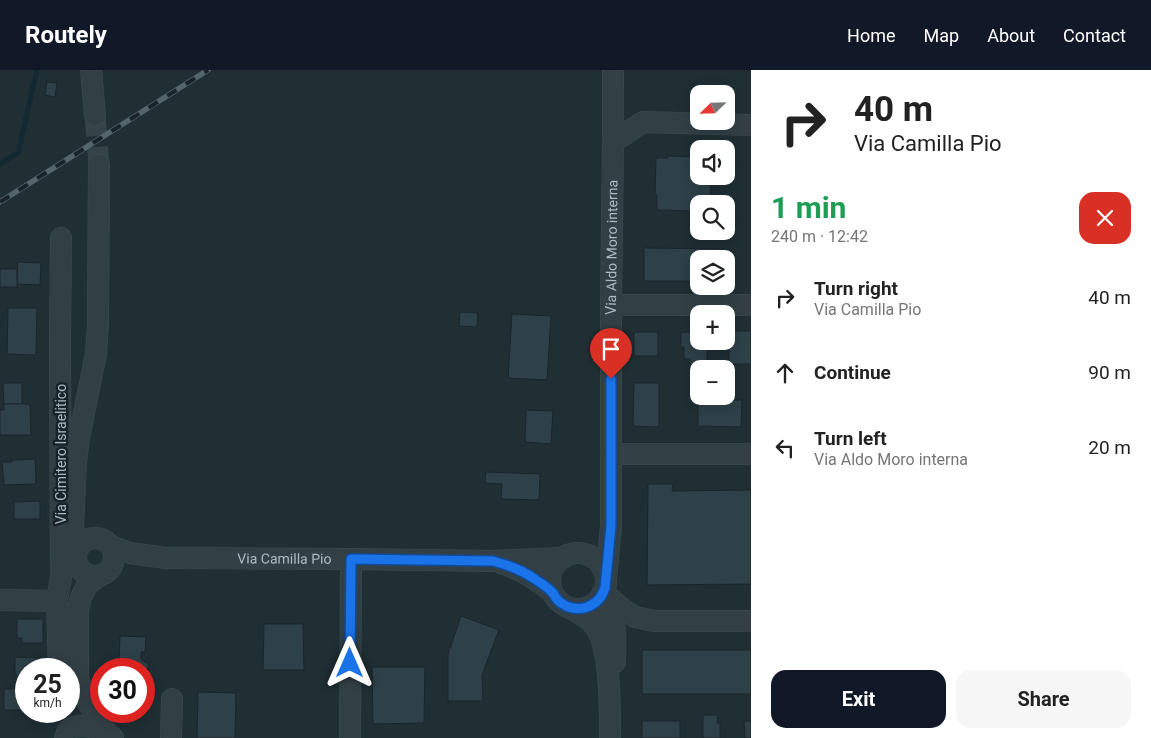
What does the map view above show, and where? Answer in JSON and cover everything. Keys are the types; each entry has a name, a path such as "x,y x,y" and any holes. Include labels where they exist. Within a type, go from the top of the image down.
{"street":[{"path":"91,70 95,114"},
{"name":"Via Aldo Moro interna","path":"610,731 615,678 615,631 604,589 611,526 613,70"},
{"path":"613,142 643,122 751,125"},
{"name":"Via Cimitero Israelitico","path":"95,556 74,491 79,437 96,354 98,324 99,165"},
{"name":"Via Cimitero Israelitico","path":"59,658 57,601 61,578 60,344 62,238"},
{"path":"611,305 751,305"},
{"path":"60,344 96,354"},
{"path":"611,454 751,454"},
{"name":"Via Aldo Moro interna","path":"571,556 597,542 608,525 611,513"},
{"path":"585,554 597,561 604,572 604,589 592,606 577,609 570,608 557,599 552,592 550,585 553,569 558,563 571,556 585,554"},
{"path":"61,578 70,568 95,556"},
{"path":"95,556 88,584 81,596 78,610 78,677 84,696 110,735"},
{"name":"Via Camilla Pio","path":"95,556 493,561 571,556"},
{"path":"350,738 351,559"},
{"name":"Via Camilla Pio","path":"493,561 535,578 552,592"},
{"path":"604,589 620,608 635,617 654,620 751,621"},
{"path":"0,600 57,601"},
{"name":"Via Aldo Moro interna","path":"570,608 594,625 603,644 610,731"},
{"path":"615,646 621,633 627,628 654,620"},
{"path":"172,699 172,738"},
{"path":"65,738 70,730 76,726 84,725 110,735"}],"building":[{"path":"47,82 57,83 55,97 45,95"},
{"path":"668,156 690,157 690,185 711,185 710,195 690,195 690,211 657,210 657,195 655,195 656,158 668,158"},
{"path":"644,248 720,249 690,250 690,281 644,281"},
{"path":"18,262 41,263 40,285 17,284"},
{"path":"0,269 17,269 17,287 0,287"},
{"path":"8,308 37,308 36,355 7,354"},
{"path":"460,312 478,313 477,327 459,326"},
{"path":"512,314 551,316 547,380 508,378"},
{"path":"735,331 751,331 751,364 735,364 735,360 729,360 729,350 735,350"},
{"path":"634,332 658,332 658,356 634,356"},
{"path":"681,332 690,332 690,350 707,350 707,360 684,359 684,347 681,347"},
{"path":"3,383 22,383 22,404 4,404"},
{"path":"634,383 659,383 659,427 633,426"},
{"path":"735,400 742,400 741,427 698,426 698,405 735,405"},
{"path":"4,404 30,404 31,435 0,435 0,410 4,410"},
{"path":"526,410 553,411 551,444 525,442"},
{"path":"35,459 36,484 4,485 2,462"},
{"path":"486,472 540,474 539,500 501,499 502,484 485,483"},
{"path":"648,484 673,484 672,491 751,490 751,584 647,585"},
{"path":"40,501 40,519 14,519 14,502"},
{"path":"461,616 499,630 482,675 483,701 448,701 448,654"},
{"path":"17,619 43,619 43,643 22,643 22,638 17,638"},
{"path":"264,624 303,624 304,670 263,670"},
{"path":"120,636 146,637 145,652 141,652 141,658 119,658"},
{"path":"642,650 751,650 751,694 642,694"},
{"path":"372,667 425,667 424,723 373,724"},
{"path":"4,689 15,689 15,710 4,710"},
{"path":"198,692 236,693 235,738 197,738"},
{"path":"703,715 718,715 717,723 720,723 720,738 703,738"},
{"path":"642,721 680,721 680,738 642,738"},
{"path":"744,721 751,721 751,738 745,738"}],"waterway":[{"path":"0,164 18,153 37,70"}],"tunnel":[{"path":"95,115 99,165"}],"railway":[{"path":"0,202 208,70"}],"route":[{"path":"350,663 351,559 493,561 535,578 552,592 557,599 570,608 577,609 592,606 597,601 605,588 611,526 611,379"}]}
